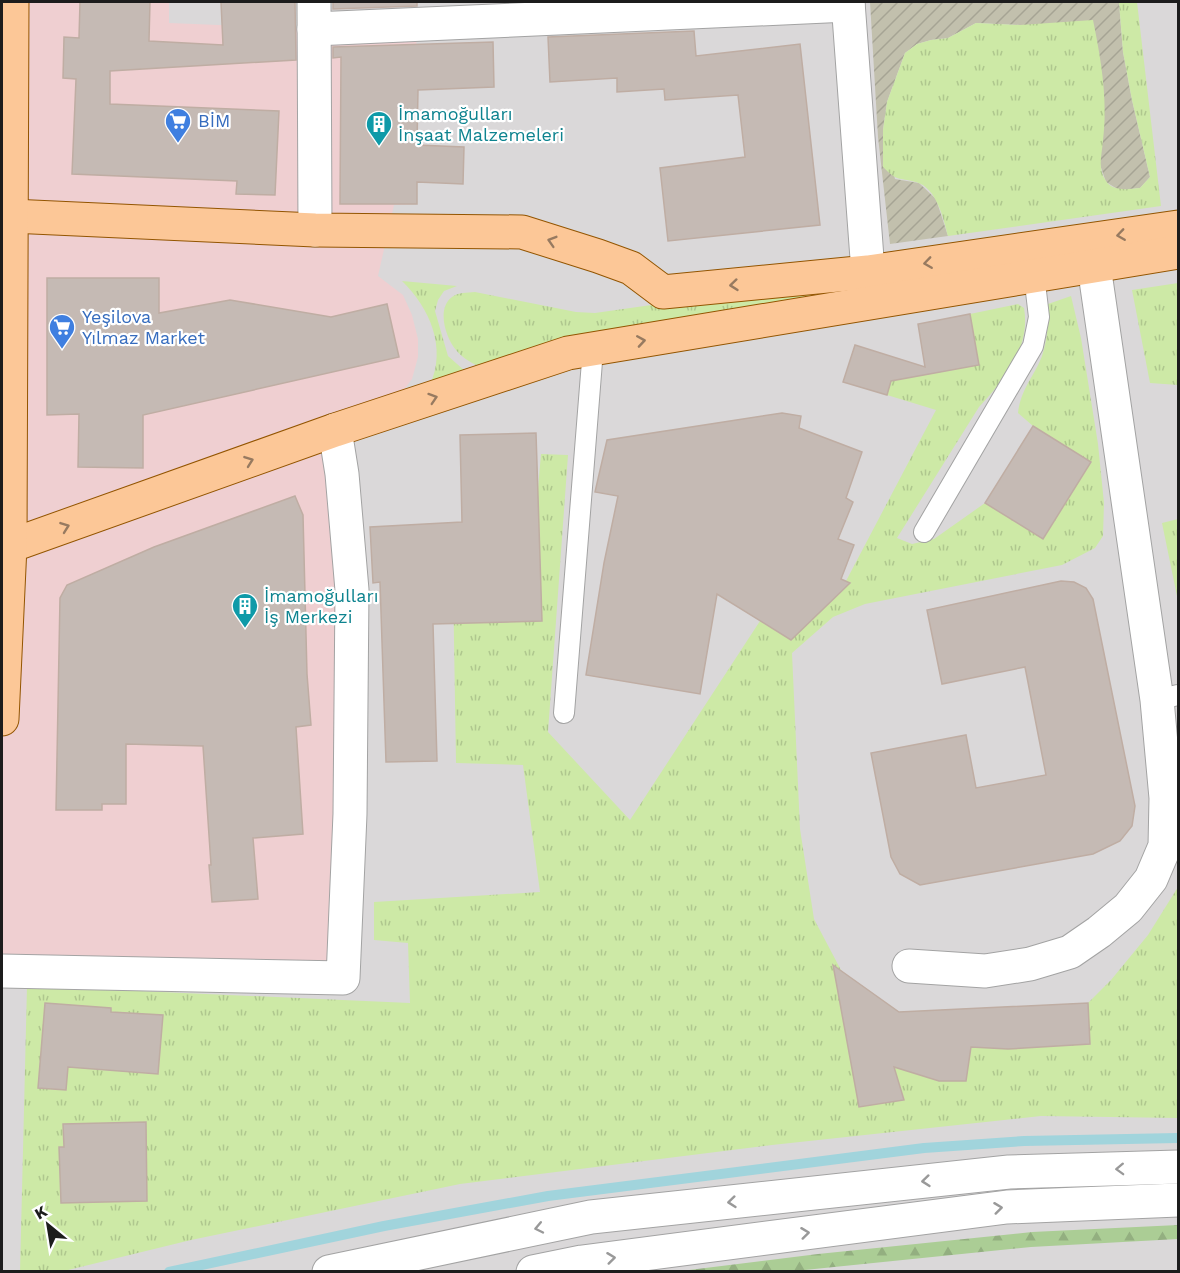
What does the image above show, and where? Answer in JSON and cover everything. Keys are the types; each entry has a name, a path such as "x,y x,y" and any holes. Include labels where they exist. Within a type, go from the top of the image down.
{"main road":[{"path":"2,719 11,216 6,145 12,2"},
{"path":"11,216 315,230 522,232 631,268 663,292 868,272 1179,227"},
{"path":"6,546 335,430 568,353 1179,252"}],"street":[{"path":"315,230 314,15 848,3 868,272"},
{"path":"909,966 985,971 1030,964 1070,952 1100,932 1128,908 1151,879 1165,846 1168,697 1094,266"},
{"path":"2,971 343,978 350,813 352,590 342,474 335,430"},
{"path":"328,1272 591,1217 1009,1172 1179,1167"},
{"path":"533,1272 582,1262 1007,1207 1179,1200"}],"lane":[{"path":"924,532 1033,346 1039,317 1034,275"},
{"path":"564,713 593,349"}],"shaded area":[{"path":"2,2 1178,2 1178,1271 2,1271"},
{"path":"2,2 169,2 169,23 314,29 420,23 416,45 417,204 394,205 378,276 403,295 412,315 418,339 418,357 412,379 399,396 335,430 343,978 2,971"},
{"path":"870,2 1119,2 1123,52 1150,177 1140,188 1119,190 1106,182 1099,162 1103,139 1020,25 976,23 948,38 917,44 905,53 887,102 883,130 895,179 919,183 936,199 948,236 890,244 878,137"}],"green space":[{"path":"1119,2 1137,2 1161,206 948,236 938,204 929,190 916,182 895,177 883,167 883,130 887,102 905,53 917,44 948,38 976,23 1020,25 1093,20 1104,94 1101,161 1103,176 1113,187 1140,188 1150,177 1123,52"},
{"path":"1178,230 484,369 465,359 456,350 444,324 444,309 447,302 454,295 463,293 475,292 576,312 595,313"},
{"path":"402,281 457,286 444,291 435,311 448,356 465,371 430,385 437,357 433,329 421,303"},
{"path":"1178,283 1178,385 1150,383 1132,290"},
{"path":"1071,296 1081,338 1098,444 1104,503 1103,536 1095,548 1062,565 865,604 833,617 792,653 800,829 814,919 842,972 899,1012 1088,1003 1111,980 1148,935 1178,887 1178,1118 1041,1116 772,1145 460,1184 191,1240 64,1271 20,1272 27,986 410,1003 408,943 374,940 374,902 540,892 523,765 456,763 453,579 530,582 541,454 568,455 548,732 630,820 760,621 791,640 850,583 846,581 936,410 887,395 891,381 979,365 970,314 1018,304 1024,308 1025,323 1019,350 998,386 979,407 897,538 912,544 934,539 985,503 1043,539 1091,462 1033,426 1018,413 1022,396 1044,349 1048,304"},
{"path":"1178,519 1178,601 1162,523"},
{"path":"1178,1225 1178,1239 1031,1247 785,1272 681,1271 1032,1232"}],"building":[{"path":"80,2 150,2 149,41 223,45 221,2 295,2 296,60 110,71 110,104 279,111 275,195 236,194 237,181 72,174 76,79 63,78 64,37 79,38"},
{"path":"333,2 417,2 417,6 333,9"},
{"path":"694,31 696,56 800,44 820,225 668,241 660,168 745,157 738,95 665,100 664,89 617,92 617,78 550,82 548,37"},
{"name":"İmamoğulları İnşaat Malzemeleri","path":"493,42 494,87 418,90 417,145 464,147 463,184 417,182 417,204 340,204 341,57 333,58 333,47"},
{"path":"47,278 159,278 159,313 230,300 331,317 387,304 399,357 143,415 143,468 78,467 79,414 47,415"},
{"path":"970,314 979,365 891,381 887,395 843,382 855,345 925,367 918,324"},
{"path":"782,413 801,416 799,428 862,452 846,498 853,502 838,539 854,545 841,579 850,583 791,640 717,594 700,694 586,675 604,563 618,496 595,492 607,440"},
{"path":"1033,426 1091,462 1043,539 985,503"},
{"path":"536,433 542,621 433,624 437,761 386,762 380,582 373,583 370,527 462,522 460,435"},
{"path":"295,496 303,515 307,674 311,725 296,727 303,834 253,838 258,899 212,902 203,746 126,744 126,804 102,804 102,810 56,810 60,598 67,585 154,547"},
{"path":"1061,581 1074,582 1086,588 1093,599 1135,806 1132,826 1120,841 1093,854 920,885 900,874 891,857 871,753 966,735 976,788 1046,775 1025,667 942,684 927,610"},
{"path":"833,965 899,1012 1088,1003 1090,1044 1008,1049 971,1047 966,1081 939,1081 894,1067 904,1100 859,1107"},
{"path":"45,1003 111,1008 111,1012 163,1015 158,1074 68,1067 66,1090 38,1088"},
{"path":"146,1122 147,1201 61,1203 59,1147 64,1147 63,1124"}],"waterway":[{"path":"169,1272 384,1226 548,1196 924,1148 1024,1141 1178,1138"}],"place":[{"name":"BİM","path":"178,144"},
{"name":"İmamoğulları İnşaat Malzemeleri","path":"379,147"},
{"name":"Yeşilova Yılmaz Market","path":"62,350"},
{"name":"İmamoğulları İş Merkezi","path":"245,629"}]}
